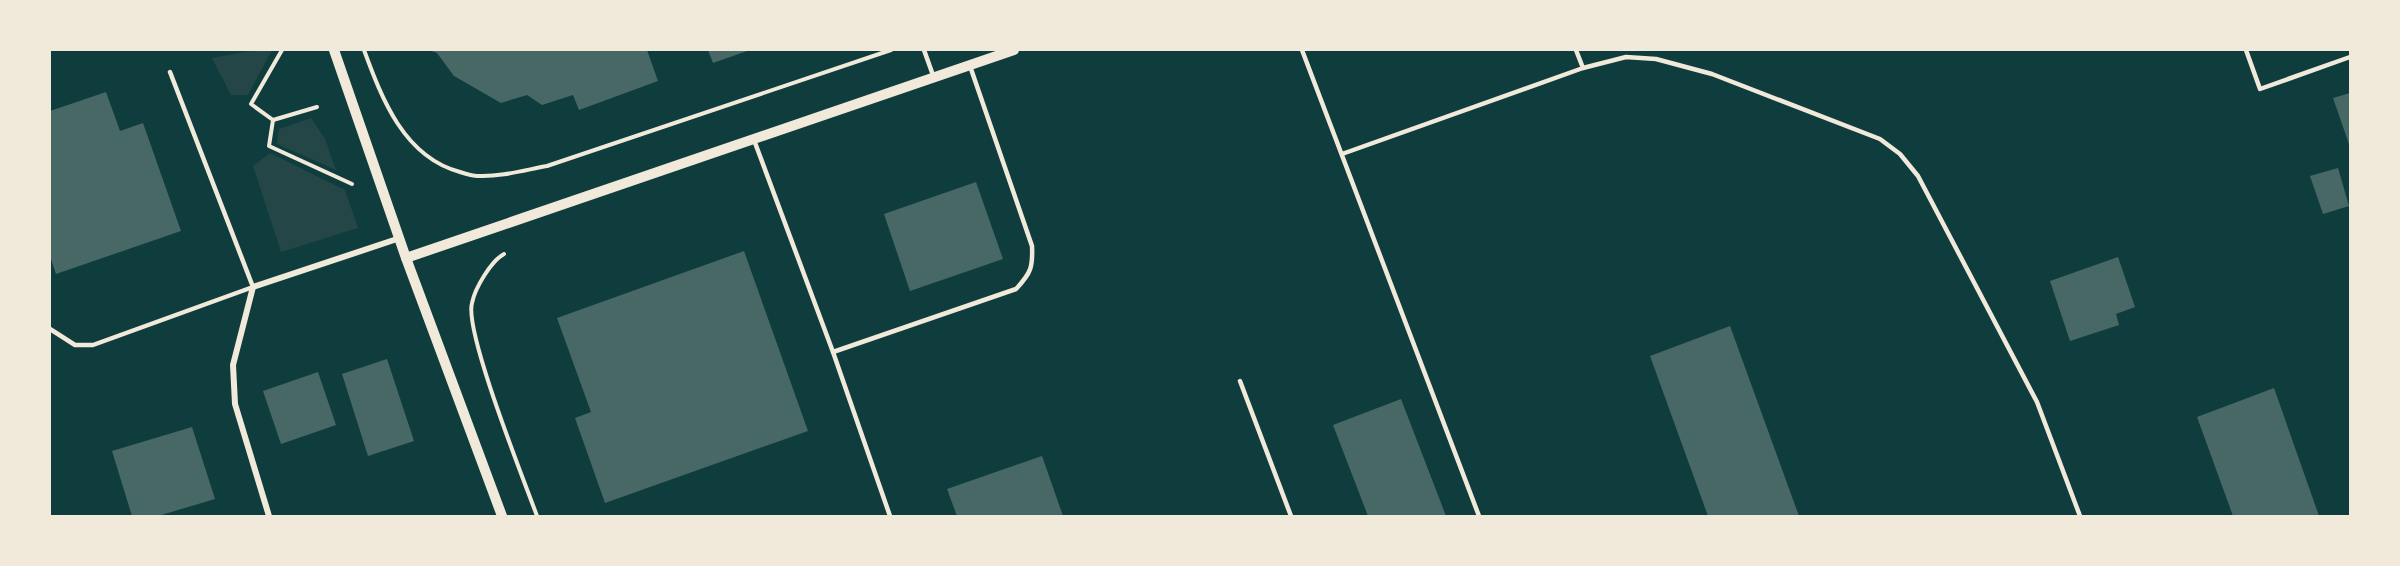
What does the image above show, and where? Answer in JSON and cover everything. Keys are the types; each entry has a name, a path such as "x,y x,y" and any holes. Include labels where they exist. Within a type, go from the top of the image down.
{"street":[{"path":"334,50 406,258 502,516"},
{"path":"406,258 1014,50"},
{"path":"269,516 235,404 233,365 253,287 400,238"}],"lane":[{"path":"924,50 934,78"},
{"path":"1302,50 1479,516"},
{"path":"1576,50 1583,68"},
{"path":"2246,50 2260,89 2350,57"},
{"path":"1342,154 1583,68 1626,57 1656,59 1712,74 1880,139 1900,154 1918,176 2037,402 2080,516"},
{"path":"833,352 1016,289 1028,277 1032,264 1032,246 970,65"},
{"path":"50,329 75,345 93,345 253,287 170,72"},
{"path":"754,140 833,352 890,516"},
{"path":"1240,381 1291,516"}],"path":[{"path":"273,120 251,104 282,50"},
{"path":"364,50 379,92 397,124 417,149 446,168 476,177 547,166 891,50"},
{"path":"273,120 317,106"},
{"path":"273,120 269,147 352,184"},
{"path":"507,253 498,257 486,272 471,304 476,343 537,516"}],"shaded area":[{"path":"256,50 272,50 248,95 231,95 212,58"},
{"path":"311,118 325,139 336,170 277,144 279,129"},
{"path":"270,153 345,190 358,228 281,252 253,166"}],"building":[{"path":"429,50 647,50 658,81 579,110 573,95 542,105 527,95 501,103 454,76 437,53"},
{"path":"708,50 750,50 713,63"},
{"path":"106,92 120,131 143,123 181,231 56,274 50,256 50,111"},
{"path":"2350,93 2350,147 2333,98"},
{"path":"2338,168 2349,206 2323,214 2310,176"},
{"path":"976,182 1003,259 910,291 884,214"},
{"path":"744,251 808,431 605,503 575,418 591,412 557,318"},
{"path":"2118,257 2135,307 2116,314 2119,325 2070,341 2050,281"},
{"path":"1730,326 1799,516 1708,516 1650,356"},
{"path":"387,359 414,441 368,456 342,374"},
{"path":"318,372 336,425 281,444 263,391"},
{"path":"2274,388 2319,516 2233,516 2197,417"},
{"path":"1401,399 1446,516 1368,516 1333,425"},
{"path":"192,427 215,499 158,516 132,516 112,451"},
{"path":"1042,456 1063,516 957,516 947,489"}]}
